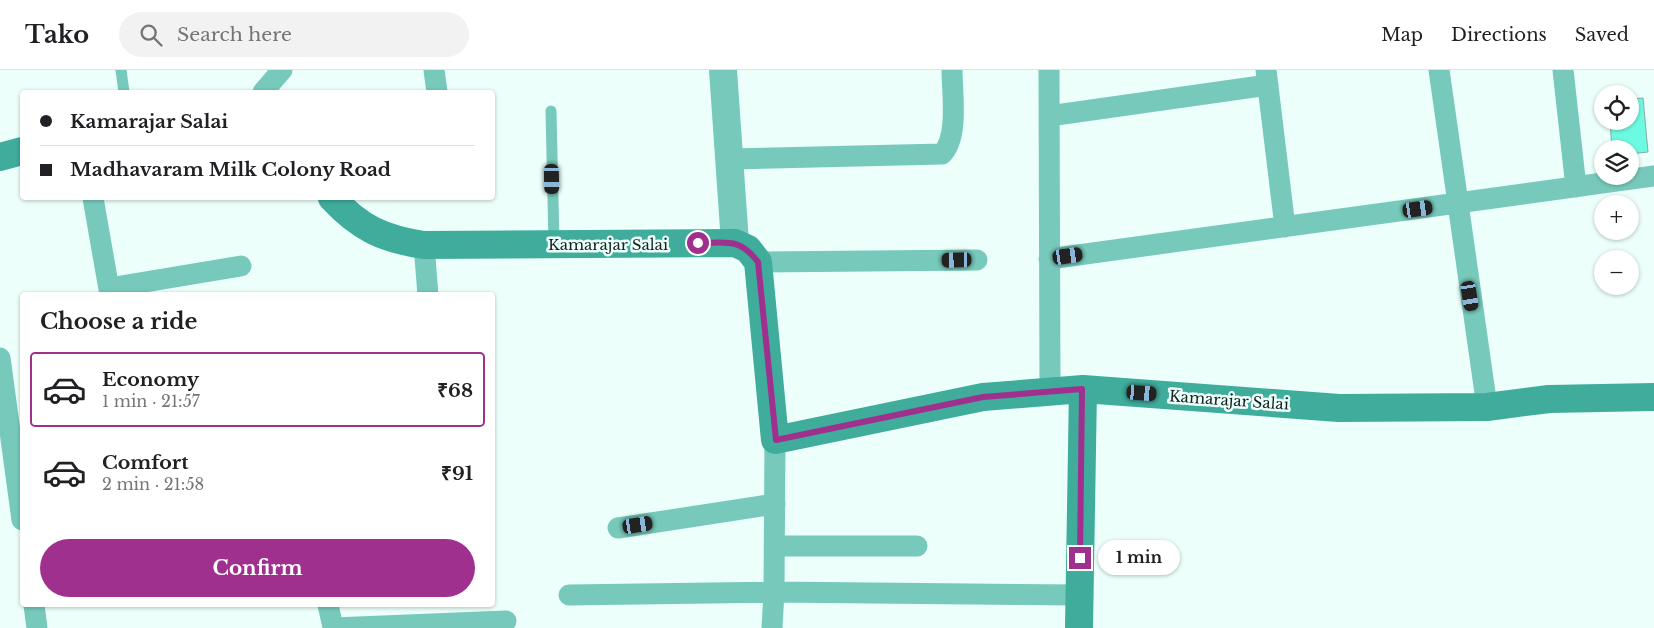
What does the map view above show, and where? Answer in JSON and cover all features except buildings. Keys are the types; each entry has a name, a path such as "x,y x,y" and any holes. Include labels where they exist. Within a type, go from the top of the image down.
{"main road":[{"path":"0,157 20,152"},
{"name":"Kamarajar Salai","path":"334,200 363,226 380,235 402,242 424,245 734,243"},
{"path":"734,243 748,248 758,262 776,440"},
{"name":"Kamarajar Salai","path":"776,440 983,397 1082,389 1339,408 1487,406 1549,400 1654,397"},
{"path":"1078,628 1082,389"}],"street":[{"path":"264,90 282,70"},
{"path":"434,70 437,90"},
{"path":"723,70 731,159 734,243"},
{"path":"731,159 942,154 949,147 952,135 952,70"},
{"path":"1048,70 1050,392"},
{"path":"1439,70 1456,204 1487,406"},
{"path":"1563,70 1576,187"},
{"path":"1048,116 1267,78 1285,227"},
{"path":"1048,259 1654,176"},
{"path":"93,200 109,291 241,266"},
{"path":"424,245 428,292"},
{"path":"758,262 977,260"},
{"path":"0,358 20,505"},
{"path":"772,628 776,440"},
{"path":"618,528 775,504"},
{"path":"774,546 917,546"},
{"path":"569,595 774,592 1079,595"},
{"path":"34,607 38,628"},
{"path":"328,607 333,628 506,621"}],"lane":[{"path":"121,70 124,90"},
{"path":"551,111 554,244"}],"route":[{"path":"698,243 734,243 748,248 758,262 776,440 983,397 1082,389 1080,558"}]}
